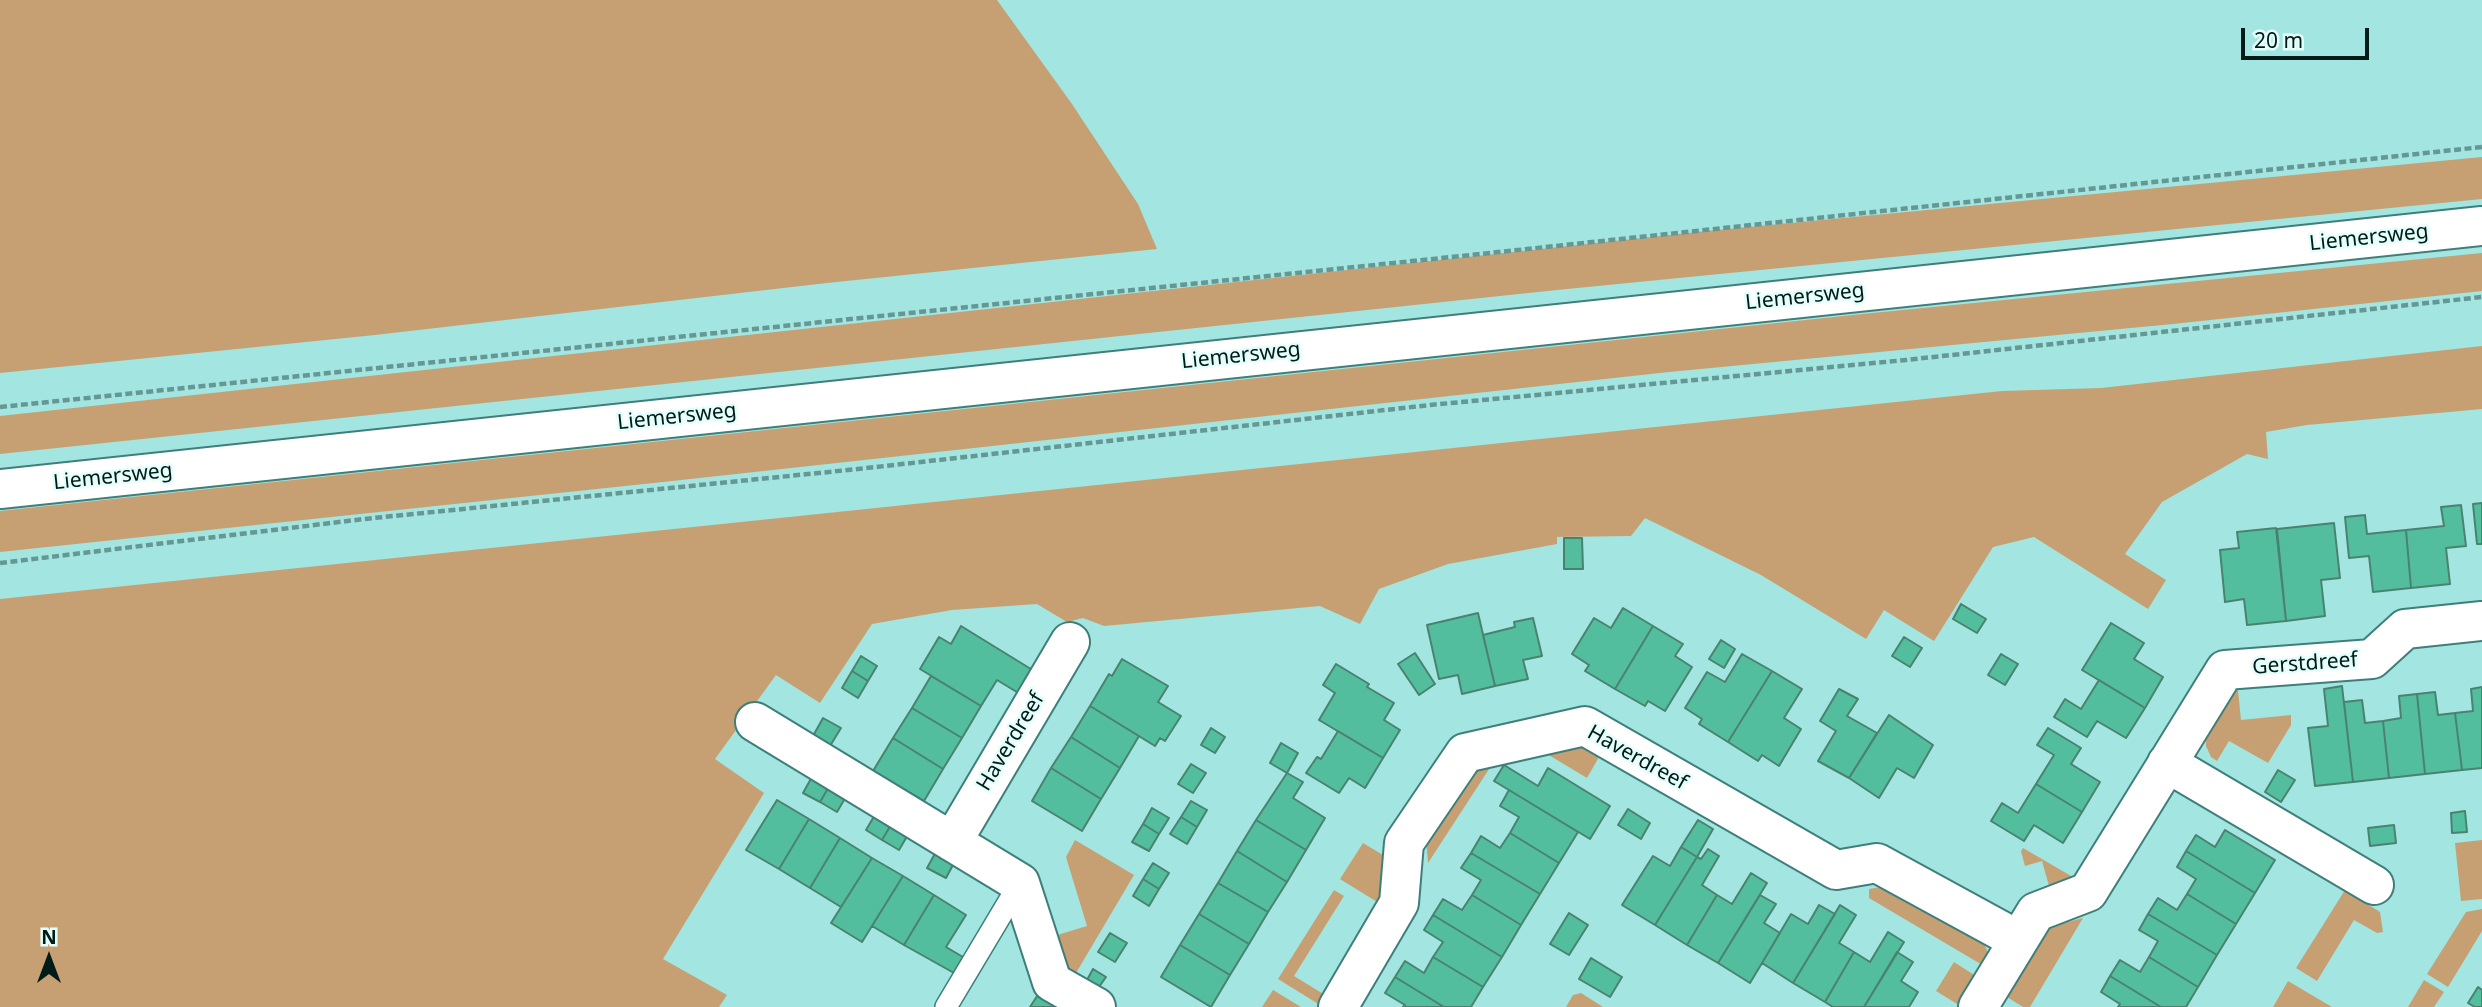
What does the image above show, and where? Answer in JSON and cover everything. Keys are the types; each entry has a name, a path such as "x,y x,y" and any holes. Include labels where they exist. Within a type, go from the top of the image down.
{"street":[{"name":"Liemersweg","path":"0,489 2482,226"},
{"name":"Gerstdreef","path":"1978,1007 2036,912 2088,892 2225,670 2372,659 2405,629 2482,621"},
{"name":"Haverdreef","path":"952,842 1070,642"},
{"path":"755,722 1020,883 1052,982 1096,1007"},
{"name":"Haverdreef","path":"1338,1007 1399,903 1404,843 1465,753 1585,726 1836,870 1877,863 2018,940"},
{"path":"2167,763 2374,885"}],"lane":[{"path":"946,1007 1020,883"}],"path":[{"path":"0,407 2482,147"},
{"path":"0,563 364,519 858,469 1430,405 1920,358 2482,297"}],"shaded area":[{"path":"0,0 997,0 1072,104 1138,204 1157,249 827,283 375,335 0,373"},
{"path":"2482,157 2482,199 1557,290 0,454 0,416 1707,231"},
{"path":"2482,253 2482,291 2173,324 1669,372 0,552 0,511 1862,314"},
{"path":"2482,346 2482,409 2307,425 2266,432 2268,459 2247,454 2162,502 2125,554 2166,580 2148,609 2034,537 1993,547 1934,641 1884,610 1866,639 1761,575 1645,518 1631,536 1557,537 1557,544 1448,564 1379,589 1360,624 1320,606 1104,626 1083,618 1067,622 1037,604 952,610 872,624 820,703 776,675 715,759 764,793 663,959 727,995 719,1007 0,1007 0,599 2002,391 2101,388"},
{"path":"2238,690 2241,720 2291,715 2291,725 2268,763 2229,741 2217,761 2211,757 2206,746 2206,734 2229,694"},
{"path":"1588,741 1603,750 1587,778 1537,748"},
{"path":"1493,763 1428,863 1426,839 1476,765"},
{"path":"1075,840 1134,875 1076,973 1064,965 1054,936 1087,926 1066,857"},
{"path":"2482,840 2482,899 2461,901 2455,843"},
{"path":"1363,843 1383,855 1382,905 1340,879"},
{"path":"2023,848 2078,880 2049,886 2042,861 2025,866 2021,851"},
{"path":"1888,886 1983,941 1989,955 1984,966 1869,898 1869,889"},
{"path":"1334,890 1344,896 1294,976 1325,995 1320,1005 1278,979"},
{"path":"2345,890 2380,912 2383,932 2377,933 2354,920 2317,981 2296,968"},
{"path":"2482,909 2482,931 2448,987 2427,974 2466,912"},
{"path":"2083,918 2030,1007 2023,1007 2007,997 2050,927"},
{"path":"1954,962 1982,980 1962,1007 1936,991"},
{"path":"2424,980 2444,992 2434,1007 2408,1007"},
{"path":"2288,981 2332,1007 2273,1007"},
{"path":"1273,990 1301,1007 1262,1007"},
{"path":"1581,993 1603,1007 1566,1007 1573,995"}],"building":[{"path":"2482,503 2482,544 2477,544 2473,504"},
{"path":"2461,505 2466,546 2446,548 2450,584 2411,588 2406,530 2444,526 2441,507"},
{"path":"2365,515 2367,534 2406,530 2411,588 2373,592 2369,556 2349,558 2345,517"},
{"path":"2334,523 2340,578 2321,580 2325,616 2286,621 2277,529"},
{"path":"2276,528 2286,621 2247,625 2244,599 2225,602 2220,550 2239,548 2237,532"},
{"path":"1564,538 1582,538 1583,569 1564,569"},
{"path":"1961,604 1986,619 1977,633 1953,619"},
{"path":"1623,608 1653,626 1615,689 1585,671 1589,665 1572,654 1594,618 1611,628"},
{"path":"1478,613 1495,686 1462,694 1458,675 1439,679 1427,625"},
{"path":"1533,618 1542,656 1523,660 1528,679 1495,686 1483,635 1515,627 1514,622"},
{"path":"2111,623 2144,643 2134,659 2163,677 2145,708 2082,670"},
{"path":"961,626 1039,674 1025,697 997,680 981,706 920,669 939,637 951,644"},
{"path":"1653,626 1683,644 1675,656 1692,667 1665,711 1648,701 1645,706 1615,689"},
{"path":"1904,637 1922,648 1910,667 1892,656"},
{"path":"1721,640 1735,649 1724,668 1709,659"},
{"path":"1415,653 1435,684 1419,695 1398,664"},
{"path":"1742,654 1772,671 1728,742 1699,724 1702,719 1685,708 1707,672 1725,682"},
{"path":"2001,654 2018,664 2005,685 1988,675"},
{"path":"861,656 877,666 868,681 852,671"},
{"path":"1122,659 1168,686 1158,702 1181,716 1165,741 1160,738 1155,746 1090,706 1109,674 1112,676"},
{"path":"1336,664 1394,703 1384,720 1400,730 1383,758 1319,720 1335,693 1323,685"},
{"path":"852,671 868,681 858,698 842,688"},
{"path":"1772,671 1802,689 1784,718 1801,729 1779,766 1762,755 1758,761 1728,742"},
{"path":"931,676 981,706 962,738 912,708"},
{"path":"2099,680 2145,708 2126,738 2097,721 2087,737 2054,717 2065,699 2081,709"},
{"path":"2342,686 2353,782 2315,786 2308,728 2328,726 2324,689"},
{"path":"2482,687 2482,768 2462,770 2455,713 2473,711 2471,689"},
{"path":"1839,689 1858,699 1847,716 1877,733 1849,778 1818,761 1836,731 1820,721"},
{"path":"2435,692 2438,715 2455,713 2462,770 2425,774 2417,694"},
{"path":"2417,694 2425,774 2389,778 2383,721 2401,718 2399,696"},
{"path":"2362,700 2365,723 2383,721 2389,778 2353,782 2344,702"},
{"path":"1090,706 1139,736 1120,768 1071,737"},
{"path":"912,708 962,738 943,769 893,738"},
{"path":"1889,715 1933,745 1914,778 1897,768 1879,798 1849,778"},
{"path":"823,718 841,728 830,746 813,736"},
{"path":"1211,728 1225,737 1215,753 1201,745"},
{"path":"2048,728 2081,748 2071,764 2100,782 2082,812 2036,784 2054,755 2037,745"},
{"path":"1338,731 1383,758 1365,788 1349,778 1339,793 1306,773 1317,757 1321,759"},
{"path":"1071,737 1120,768 1101,799 1051,768"},
{"path":"893,738 943,769 924,801 873,771"},
{"path":"1281,743 1298,753 1287,773 1270,763"},
{"path":"1191,764 1206,773 1193,793 1178,784"},
{"path":"1504,765 1538,786 1548,768 1610,806 1590,839 1494,781"},
{"path":"1051,768 1101,799 1082,831 1032,801"},
{"path":"2278,770 2295,780 2281,802 2265,792"},
{"path":"1287,773 1303,782 1293,798 1325,818 1306,850 1256,820"},
{"path":"813,775 830,785 820,802 803,793"},
{"path":"2036,784 2082,812 2063,843 2034,825 2024,841 1991,821 2002,803 2018,813"},
{"path":"830,785 847,795 837,812 820,802"},
{"path":"1509,790 1578,832 1559,863 1510,833 1519,817 1500,806"},
{"path":"777,800 809,819 779,869 746,850"},
{"path":"1191,801 1207,810 1197,827 1181,817"},
{"path":"1152,808 1169,818 1159,834 1143,824"},
{"path":"1628,809 1650,823 1641,839 1618,825"},
{"path":"2465,811 2467,832 2452,833 2451,813"},
{"path":"876,813 892,823 882,840 866,830"},
{"path":"1181,817 1197,827 1187,844 1170,834"},
{"path":"809,819 840,838 810,888 779,869"},
{"path":"1256,820 1306,850 1287,882 1237,851"},
{"path":"1698,820 1713,829 1697,857 1681,847"},
{"path":"892,823 909,833 899,850 882,840"},
{"path":"1143,824 1159,834 1149,851 1132,842"},
{"path":"2394,825 2396,843 2370,846 2368,828"},
{"path":"2225,830 2275,860 2255,893 2186,851 2196,835 2215,847"},
{"path":"1510,833 1559,863 1540,894 1471,853 1481,836 1500,848"},
{"path":"840,838 872,858 841,907 810,888"},
{"path":"1681,847 1697,857 1655,925 1622,905 1653,856 1670,866"},
{"path":"1708,849 1719,856 1702,885 1717,895 1687,945 1655,925 1697,857 1701,859"},
{"path":"937,850 955,861 946,878 927,868"},
{"path":"1237,851 1287,882 1268,912 1218,883"},
{"path":"2186,851 2255,893 2236,924 2187,894 2196,879 2177,867"},
{"path":"1471,853 1540,894 1521,925 1472,895 1481,880 1461,868"},
{"path":"872,858 903,876 862,942 831,923"},
{"path":"1153,863 1169,873 1159,889 1143,879"},
{"path":"1751,873 1767,883 1718,963 1687,945 1717,895 1732,904"},
{"path":"903,876 934,895 904,945 872,926"},
{"path":"1143,879 1159,889 1149,906 1133,896"},
{"path":"1218,883 1268,912 1249,944 1199,914"},
{"path":"2187,894 2236,924 2217,955 2148,914 2158,898 2177,910"},
{"path":"934,895 966,915 946,947 963,957 954,973 904,945"},
{"path":"1472,895 1521,925 1502,957 1433,915 1443,899 1462,910"},
{"path":"1760,895 1776,904 1764,923 1780,933 1750,983 1718,963"},
{"path":"1819,905 1835,914 1793,983 1762,963 1791,914 1808,924"},
{"path":"1840,905 1856,915 1839,943 1854,952 1825,1002 1793,983"},
{"path":"1569,913 1588,925 1569,955 1550,944"},
{"path":"1199,914 1249,944 1230,975 1180,945"},
{"path":"2148,914 2217,955 2198,987 2149,957 2158,941 2139,930"},
{"path":"1433,915 1502,957 1483,987 1433,957 1443,942 1424,930"},
{"path":"1888,932 1904,942 1864,1007 1833,1007 1825,1002 1854,952 1870,962"},
{"path":"1110,933 1127,943 1115,962 1098,952"},
{"path":"1180,945 1230,975 1211,1007 1161,977"},
{"path":"1897,952 1913,962 1901,981 1918,992 1909,1007 1864,1007"},
{"path":"1433,957 1483,987 1471,1007 1444,1007 1395,977 1405,961 1424,973"},
{"path":"2149,957 2198,987 2186,1007 2161,1007 2110,976 2120,960 2140,972"},
{"path":"1591,958 1622,977 1610,997 1579,979"},
{"path":"1093,969 1106,977 1099,987 1087,980"},
{"path":"2110,976 2161,1007 2118,1007 2120,1004 2101,992"},
{"path":"1395,977 1444,1007 1403,1007 1405,1005 1385,993"},
{"path":"2478,987 2482,990 2482,1007 2468,1003"},
{"path":"1041,990 1059,1000 1054,1007 1030,1007"}]}
